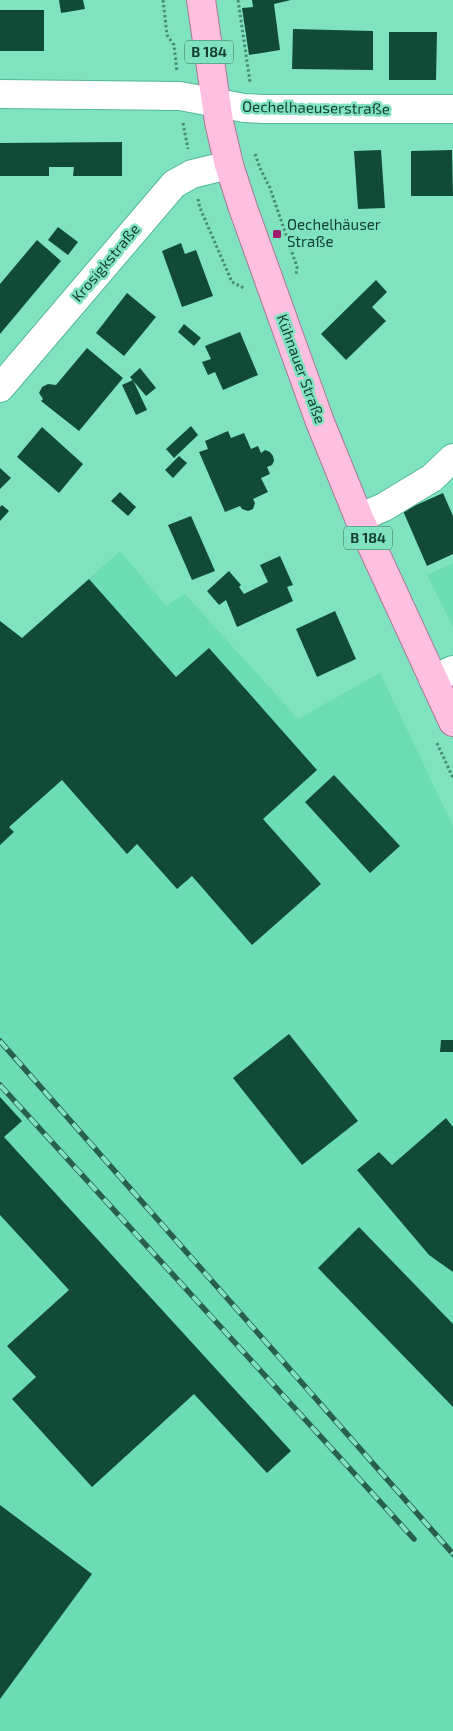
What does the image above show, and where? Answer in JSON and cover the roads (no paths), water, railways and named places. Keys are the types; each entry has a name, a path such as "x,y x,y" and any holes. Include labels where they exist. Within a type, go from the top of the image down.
{"main road":[{"name":"Kühnauer Straße","path":"201,0 219,122 229,165 320,422 359,518 443,674 453,722"}],"street":[{"name":"Oechelhaeuserstraße","path":"0,94 180,96 244,108 453,109"},
{"name":"Krosigkstraße","path":"0,388 169,189 179,180 192,174 229,165"},
{"path":"359,518 384,507 432,478 453,458"}],"railway":[{"path":"0,1041 453,1554"},
{"path":"0,1085 414,1539"}],"place":[{"name":"Oechelhäuser Straße","path":"277,234"}]}
